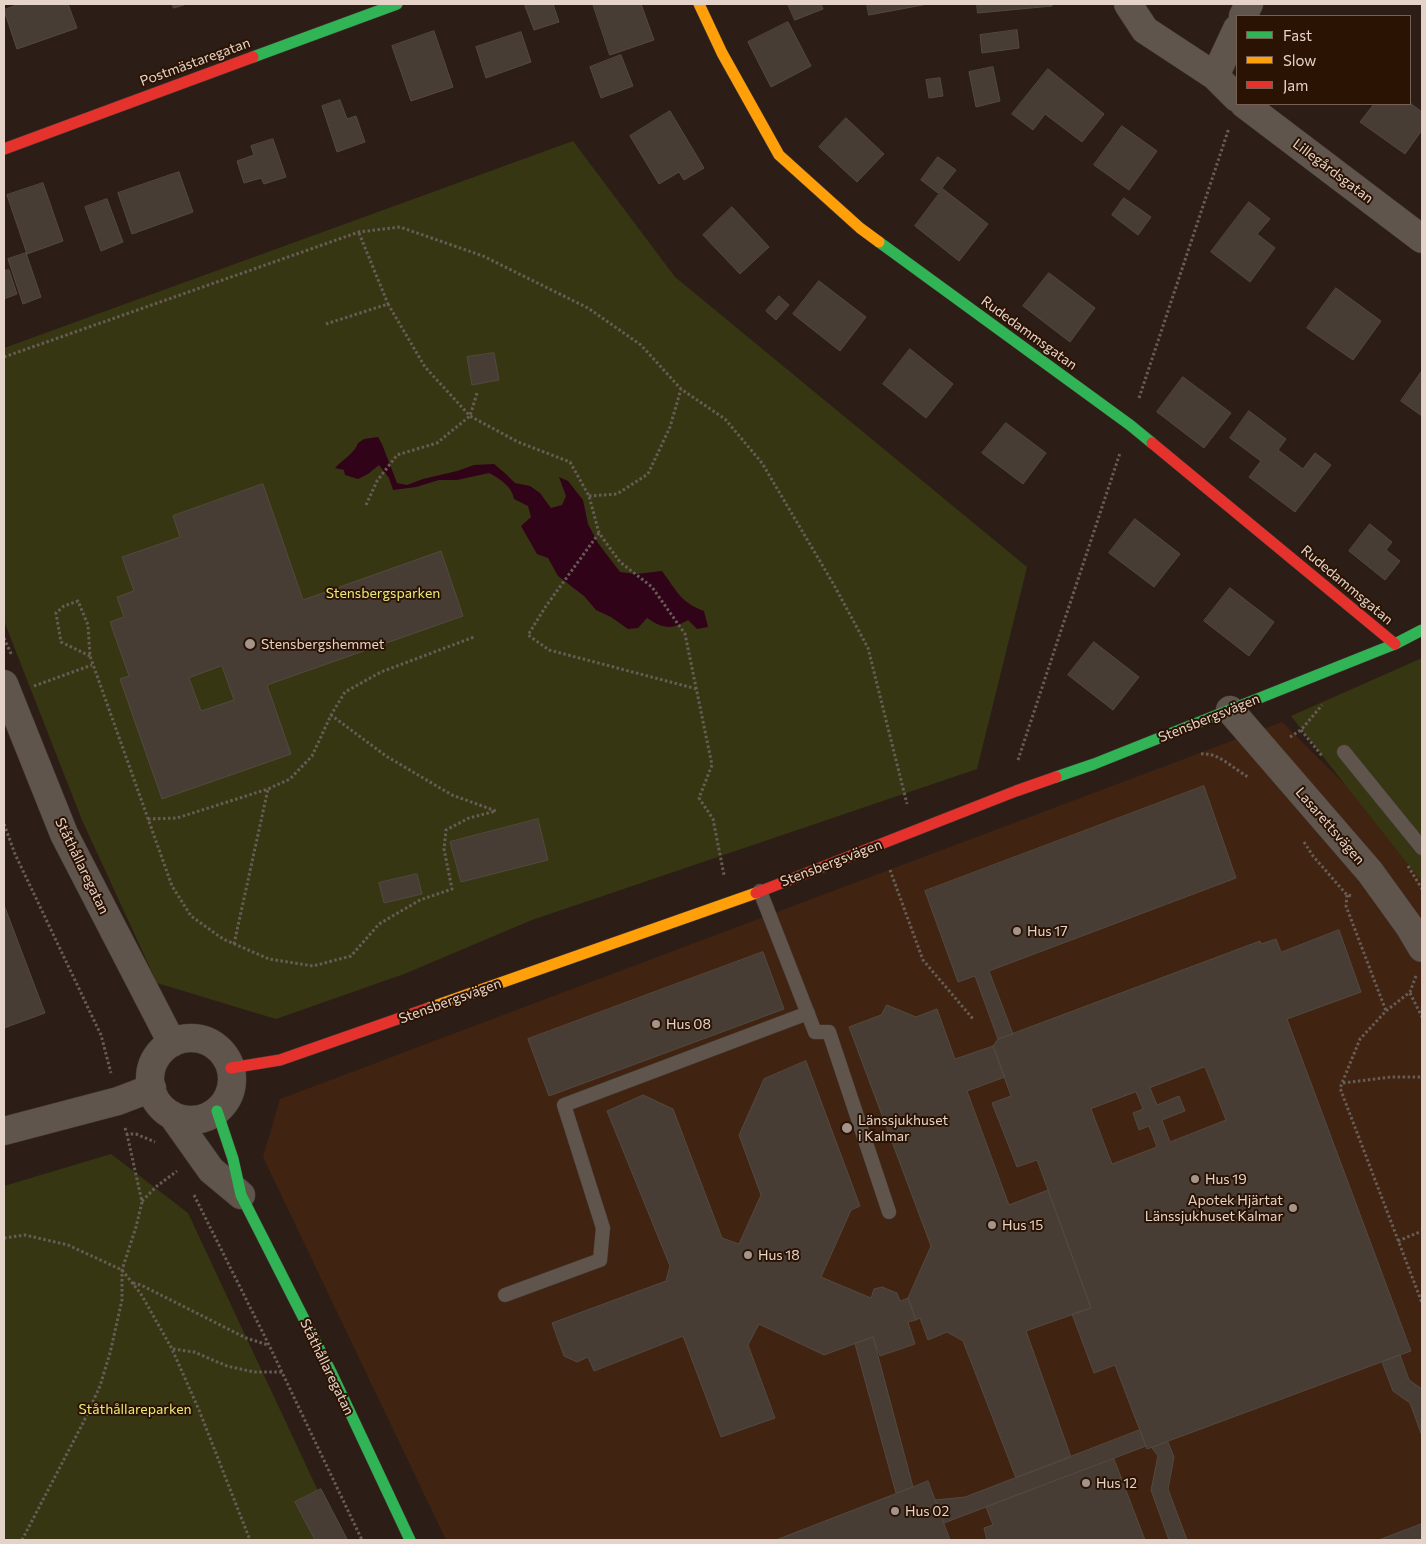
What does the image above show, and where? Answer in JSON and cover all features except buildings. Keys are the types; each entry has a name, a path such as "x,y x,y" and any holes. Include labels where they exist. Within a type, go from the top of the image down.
{"street":[{"name":"Postmästaregatan","path":"4,149 397,4"},
{"name":"Rudedammsgatan","path":"699,4 722,53 779,155 860,228 1130,425 1395,644"},
{"path":"1128,4 1145,30 1215,76 1236,97"},
{"path":"1215,76 1236,31"},
{"name":"Lillegårdsgatan","path":"1245,105 1422,239"},
{"name":"Stensbergsvägen","path":"231,1068 280,1060 730,903 1016,791 1094,764 1395,644 1422,630"},
{"name":"Ståthållaregatan","path":"6,690 64,834 172,1043"},
{"name":"Lasarettsvägen","path":"1230,710 1370,872 1409,926 1422,948"},
{"path":"4,1131 118,1101 152,1088 150,1081 153,1063 164,1048 172,1043 190,1038 209,1042 224,1054 231,1068 230,1091 227,1099 217,1111 207,1118 196,1120 172,1115"},
{"name":"Ståthållaregatan","path":"152,1088 159,1104 172,1115 211,1170 241,1195"},
{"name":"Ståthållaregatan","path":"217,1111 233,1159 241,1195 332,1374 410,1540"}],"lane":[{"path":"1344,752 1422,848"},
{"path":"760,891 815,1032 829,1032 889,1212"},
{"path":"504,1295 600,1260 603,1228 564,1105 808,1013"}],"path":[{"path":"4,358 359,232 400,227 482,256 588,308 641,346 681,389 725,419 762,463 864,640 870,656 908,808 917,829"},
{"path":"359,232 388,304 425,367 470,416 518,442 570,462 590,496 599,533 620,562 652,587 685,634 712,765 700,798 714,819 730,903"},
{"path":"326,324 388,304"},
{"path":"590,496 617,494 648,474 670,427 681,389"},
{"path":"366,505 377,481 397,455 437,443 470,416 476,393"},
{"path":"599,533 546,606 528,636 549,650 697,689"},
{"path":"90,656 61,642 56,613 64,606 78,601 88,625 92,665 172,886 191,916 223,940 269,959 313,966 351,956 380,924 420,900 452,889 444,849 446,830 468,818 496,811 452,794 386,756 331,715"},
{"path":"148,819 177,818 268,789 290,779 312,756 331,715 345,692 381,672 474,637"},
{"path":"6,690 92,665"},
{"path":"234,944 268,789"},
{"path":"4,824 15,854 101,1035 127,1134 142,1202 122,1270 122,1300 110,1353 100,1386 84,1421 22,1540"},
{"path":"888,865 923,960 973,1019"},
{"path":"1347,895 1346,906 1386,1011"},
{"path":"1422,1017 1410,992 1386,1011 1360,1039 1340,1088 1422,1303"},
{"path":"1342,1083 1390,1077 1422,1077"},
{"path":"127,1134 136,1134 156,1142 161,1148"},
{"path":"142,1202 157,1186 180,1168 184,1176"},
{"path":"192,1191 269,1345 362,1540"},
{"path":"1398,1241 1422,1231"},
{"path":"4,1238 25,1235 68,1245 122,1270 141,1294 172,1349 199,1410 250,1540"},
{"path":"132,1283 141,1285 246,1338 269,1345"},
{"path":"172,1349 194,1352 227,1366 254,1372 282,1372"}],"shaded area":[{"path":"378,437 397,483 407,485 474,465 494,464 515,483 530,486 540,493 551,508 562,505 566,496 559,477 568,481 583,500 588,524 598,543 620,572 636,574 662,571 684,600 704,611 708,627 697,629 688,620 668,627 647,618 638,628 628,629 611,617 596,610 584,596 558,576 548,558 537,554 521,526 531,517 528,506 514,499 511,490 501,480 489,473 457,480 439,480 416,487 393,490 389,478 379,465 358,479 345,475 344,470 335,468 352,453 358,443 364,439"},
{"name":"Länssjukhuset i Kalmar","path":"1282,722 1417,856 1422,867 1422,1540 446,1540 263,1157 280,1099"}],"green space":[{"name":"Stensbergsparken","path":"573,141 675,277 1027,567 977,769 532,920 404,974 276,1019 157,983 82,820 4,621 4,348"},
{"path":"1422,658 1422,882 1291,716"},
{"name":"Ståthållareparken","path":"111,1154 188,1213 341,1540 4,1540 4,1186"}],"traffic: fast":[{"path":"253,57 397,4"},
{"path":"879,242 1152,443"},
{"path":"1056,777 1094,764 1395,644 1422,630"},
{"path":"217,1111 233,1159 241,1195 332,1374 410,1540"}],"traffic: slow":[{"path":"699,4 722,53 779,155 860,228 879,242"},
{"path":"429,1008 756,893"}],"traffic: jam":[{"path":"4,149 253,57"},
{"path":"1152,443 1395,644"},
{"path":"756,893 1056,777"},
{"path":"231,1068 280,1060 429,1008"}],"place":[{"name":"Stensbergshemmet","path":"250,644"},
{"name":"Hus 17","path":"1017,931"},
{"name":"Hus 08","path":"656,1024"},
{"name":"Länssjukhuset i Kalmar","path":"847,1128"},
{"name":"Hus 19","path":"1195,1179"},
{"name":"Apotek Hjärtat Länssjukhuset Kalmar","path":"1293,1208"},
{"name":"Hus 15","path":"992,1225"},
{"name":"Hus 18","path":"748,1255"},
{"name":"Hus 12","path":"1086,1483"},
{"name":"Hus 02","path":"895,1511"}]}
